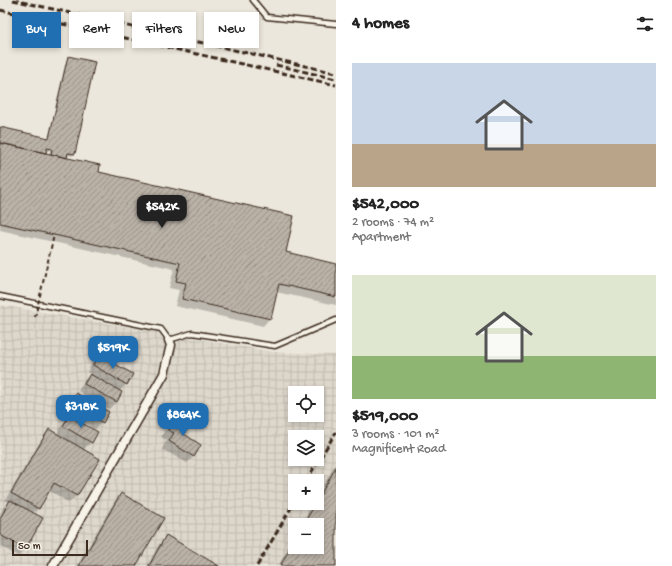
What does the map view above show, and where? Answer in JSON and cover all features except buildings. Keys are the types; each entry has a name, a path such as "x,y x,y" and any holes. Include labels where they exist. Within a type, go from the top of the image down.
{"street":[{"path":"53,566 164,374 171,345 169,340"}],"lane":[{"path":"253,0 268,17 336,24"},
{"path":"0,296 161,328 169,340 192,333 275,346 336,320"}],"path":[{"path":"35,316 54,235"}],"shaded area":[{"path":"0,305 274,352 336,355 336,566 0,566"}],"railway":[{"path":"13,0 336,73"},
{"path":"0,10 336,85"},
{"path":"276,65 336,79"},
{"path":"310,474 336,432"},
{"path":"257,566 290,510"}]}
